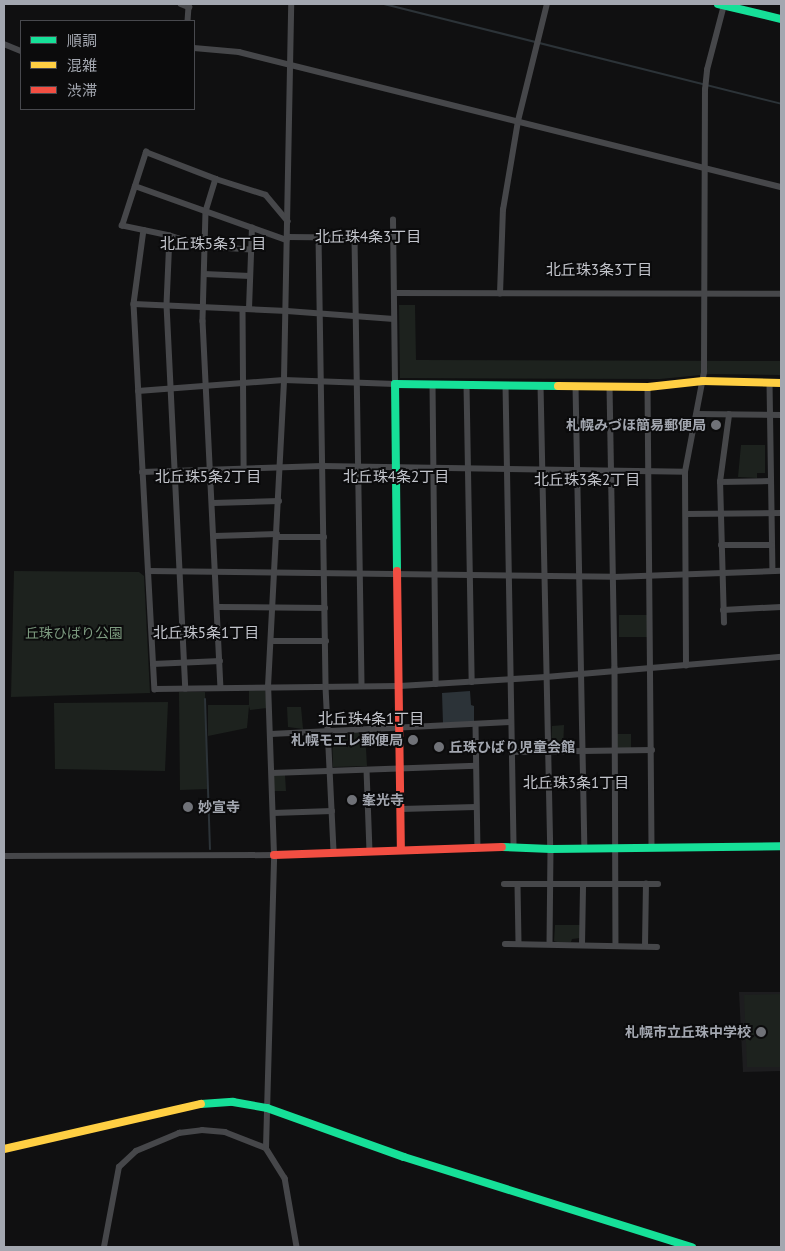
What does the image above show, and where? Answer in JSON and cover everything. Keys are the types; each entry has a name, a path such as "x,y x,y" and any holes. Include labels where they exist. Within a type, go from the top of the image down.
{"street":[{"path":"182,4 189,7 188,20"},
{"path":"266,1148 274,855 268,687 276,572 284,380 291,4"},
{"path":"500,294 503,210 518,121 547,4"},
{"path":"686,666 685,472 703,381 706,76 721,4 781,19"},
{"path":"4,44 20,51"},
{"path":"195,48 239,52 781,187"},
{"path":"251,250 204,247 170,236 122,226 146,152 216,179 266,195 288,221"},
{"path":"216,179 206,212 203,307 217,571 221,688"},
{"path":"135,186 252,228 287,238 393,238"},
{"path":"393,220 402,768 401,850"},
{"path":"244,468 246,309 250,276 252,228"},
{"path":"144,230 134,304 154,689 400,686 581,675 781,657"},
{"path":"170,236 167,305 173,388 186,689"},
{"path":"320,237 326,687 334,852"},
{"path":"355,238 362,686"},
{"path":"204,274 250,276"},
{"path":"394,293 781,294"},
{"path":"134,304 286,311 394,319"},
{"path":"138,391 284,380 396,384 648,387 703,381 781,382"},
{"path":"770,383 773,571"},
{"path":"433,384 436,684"},
{"path":"467,385 472,682"},
{"path":"506,385 514,847"},
{"path":"541,385 551,849 550,944"},
{"path":"576,386 576,470 585,848"},
{"path":"610,386 614,577 616,946"},
{"path":"648,387 652,668 652,847"},
{"path":"697,414 781,416"},
{"path":"724,623 721,574 720,482 729,415"},
{"path":"142,472 322,466 685,472"},
{"path":"720,482 772,481"},
{"path":"212,503 279,501"},
{"path":"686,514 781,513"},
{"path":"215,536 324,537"},
{"path":"721,545 772,545"},
{"path":"148,571 614,577 781,571"},
{"path":"218,607 325,608"},
{"path":"723,610 781,607"},
{"path":"271,641 326,641"},
{"path":"153,664 220,661"},
{"path":"271,734 511,722"},
{"path":"476,724 478,848"},
{"path":"511,752 652,750"},
{"path":"272,773 476,766"},
{"path":"367,770 370,851"},
{"path":"401,809 476,807"},
{"path":"273,812 332,811"},
{"path":"4,856 274,855 514,847 551,849 781,846"},
{"path":"504,884 658,884"},
{"path":"645,946 646,884"},
{"path":"518,885 518,944"},
{"path":"582,945 583,885"},
{"path":"505,944 657,947"},
{"path":"4,1149 205,1103 233,1102 268,1108 404,1157 692,1247"},
{"path":"104,1247 119,1167 136,1151 179,1132 202,1130 225,1132 266,1148 286,1178 296,1247"}],"shaded area":[{"path":"470,691 471,705 474,706 474,723 443,724 442,693"},
{"name":"札幌市立丘珠中学校","path":"739,992 781,992 781,1071 743,1072"}],"green space":[{"path":"399,305 415,305 416,360 781,361 781,375 711,374 660,379 400,378"},
{"path":"741,445 765,445 765,473 757,473 757,478 738,477"},
{"name":"丘珠ひばり公園","path":"14,571 139,572 144,576 150,693 11,697"},
{"path":"619,615 648,615 648,637 619,637"},
{"path":"249,690 265,690 267,708 250,710 249,706 247,728 208,736 208,705 249,705"},
{"path":"179,692 205,692 207,789 180,790"},
{"path":"168,702 165,771 55,769 54,703"},
{"path":"287,707 301,707 303,729 288,727"},
{"path":"564,725 563,749 551,749 552,726"},
{"path":"365,732 367,766 333,767 332,735"},
{"path":"617,734 631,734 631,749 617,750"},
{"path":"273,774 285,775 286,791 274,791"},
{"path":"555,925 580,925 580,938 572,939 571,942 554,941"},
{"name":"札幌市立丘珠中学校","path":"781,994 781,1067 747,1067 744,995"}],"waterway":[{"path":"384,4 781,104"},
{"path":"205,699 210,849"}],"traffic: fast":[{"path":"718,4 781,19"},
{"path":"397,571 395,384 558,386"},
{"path":"502,847 551,849 781,846"},
{"path":"201,1104 233,1102 267,1108 404,1157 692,1247"}],"traffic: slow":[{"path":"558,386 648,387 703,381 781,383"},
{"path":"4,1149 201,1104"}],"traffic: jam":[{"path":"397,571 401,850"},
{"path":"274,855 502,847"}],"place":[{"name":"札幌みづほ簡易郵便局","path":"716,425"},
{"name":"札幌モエレ郵便局","path":"413,740"},
{"name":"丘珠ひばり児童会館","path":"439,747"},
{"name":"峯光寺","path":"352,800"},
{"name":"妙宣寺","path":"188,807"},
{"name":"札幌市立丘珠中学校","path":"761,1032"}],"district":[{"name":"北丘珠4条3丁目","path":"368,237"},
{"name":"北丘珠5条3丁目","path":"213,244"},
{"name":"北丘珠3条3丁目","path":"599,270"},
{"name":"北丘珠5条2丁目","path":"208,477"},
{"name":"北丘珠4条2丁目","path":"396,477"},
{"name":"北丘珠3条2丁目","path":"587,480"},
{"name":"北丘珠5条1丁目","path":"206,633"},
{"name":"北丘珠4条1丁目","path":"371,719"},
{"name":"北丘珠3条1丁目","path":"576,783"}]}
